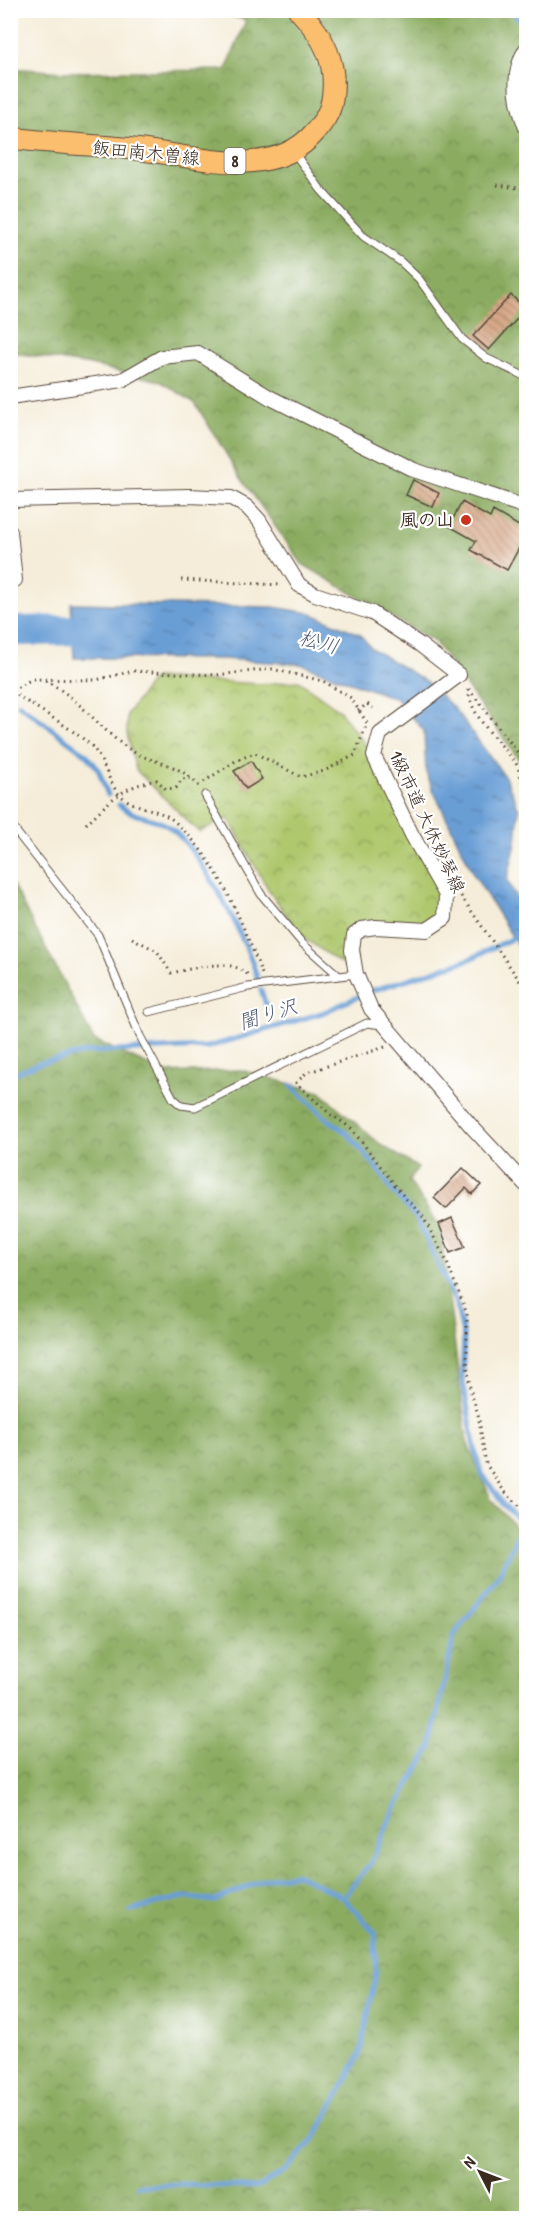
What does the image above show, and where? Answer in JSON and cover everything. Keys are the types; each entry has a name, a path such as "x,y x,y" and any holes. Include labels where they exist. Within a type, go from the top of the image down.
{"main road":[{"name":"飯田南木曽線","path":"10,138 79,146 134,149 223,162 273,158 293,151 325,120 331,105 335,82 330,60 318,31 299,10"}],"street":[{"path":"526,49 518,62 517,83 519,109 526,128"},
{"path":"10,397 122,380 162,357 198,353 268,397 414,470 526,507"},
{"path":"10,500 189,496 231,498 247,507 259,520 298,585"},
{"path":"10,532 15,579"},
{"name":"1級市道 大休妙琴線","path":"298,585 315,594 372,613 459,675 380,734 374,756 412,835 446,895 448,906 445,918 427,930 376,927 362,929 354,935 352,950 359,981 371,1009 526,1185"}],"lane":[{"path":"293,151 321,189 363,236 401,262 419,279 462,339 486,358 526,377"},
{"path":"205,795 261,894 302,943 338,975"},
{"path":"10,824 98,935 140,1036 173,1098 181,1105 195,1107 367,1023 385,1026"},
{"path":"149,1012 248,987 338,975 359,981"}],"path":[{"path":"497,185 526,189"},
{"path":"181,580 298,585"},
{"path":"11,691 32,679 96,680 133,671 216,675 272,669 323,681 351,698 367,723 355,755 324,771 301,777 255,753 237,760 198,786"},
{"path":"42,680 58,687 111,736 134,753 177,767 191,778 205,795"},
{"path":"526,763 467,687 469,703 516,764 526,793"},
{"path":"11,691 11,748"},
{"path":"11,691 93,748 118,792 132,805 173,820 203,854 237,912 266,985"},
{"path":"358,711 367,704 373,708"},
{"path":"86,824 118,792 157,780 166,789 176,788 182,779 191,778"},
{"path":"132,938 157,951 171,973 214,965 238,967 251,980 248,987"},
{"path":"491,942 526,990"},
{"path":"402,1045 382,1047 306,1073 296,1083 330,1114 351,1128 405,1198 422,1215 446,1260 467,1314 467,1361 470,1389 478,1414 486,1464 504,1491 526,1512"}],"green space":[{"path":"213,11 526,11 526,770 435,642 302,564 241,478 195,403 160,381 90,365 11,352 10,68 64,72 226,70 246,20"},
{"path":"154,678 261,684 299,681 338,709 374,756 446,895 438,925 376,927 354,935 356,974 304,938 269,891 228,818 199,832 136,770 127,734 127,714"},
{"path":"10,880 94,1040 165,1073 241,1070 320,1092 380,1144 418,1168 409,1181 440,1228 467,1442 491,1499 526,1539 526,2218 11,2218"}],"water":[{"path":"71,603 273,607 310,613 360,634 371,648 427,682 453,707 505,777 519,809 516,844 507,880 526,916 526,959 474,875 434,792 426,772 424,731 397,699 301,664 223,659 74,658"}],"building":[{"path":"511,295 526,309 489,350 473,336"},
{"path":"413,480 439,493 433,507 406,495"},
{"path":"462,502 490,518 493,511 526,530 526,535 507,570 471,550 476,541 449,526"},
{"path":"251,761 262,779 246,789 234,771"},
{"path":"463,1168 481,1185 472,1194 466,1188 446,1209 434,1198"},
{"path":"452,1218 465,1247 450,1253 439,1224"}],"waterway":[{"path":"511,10 526,27"},
{"name":"松川","path":"10,631 112,630"},
{"path":"19,704 87,755 98,769 108,795"},
{"path":"119,805 131,813 163,823 182,839 195,855 222,898 245,944 258,981"},
{"name":"闇り沢","path":"10,1075 40,1063 89,1052 208,1047 322,1013 371,991 468,960 519,935"},
{"path":"261,990 268,1011"},
{"path":"291,1085 325,1117 348,1134 380,1172 393,1192 416,1217 456,1303 464,1338 462,1376 481,1472 503,1504 526,1527"},
{"path":"343,1897 371,1863 393,1812 431,1747 454,1635 498,1577 523,1524"},
{"path":"131,1911 183,1897 215,1901 264,1879 296,1874 343,1897 375,1933 376,1972 360,2054 315,2138 286,2170 257,2188 183,2184 137,2186"}],"place":[{"name":"風の山","path":"466,520"}]}
